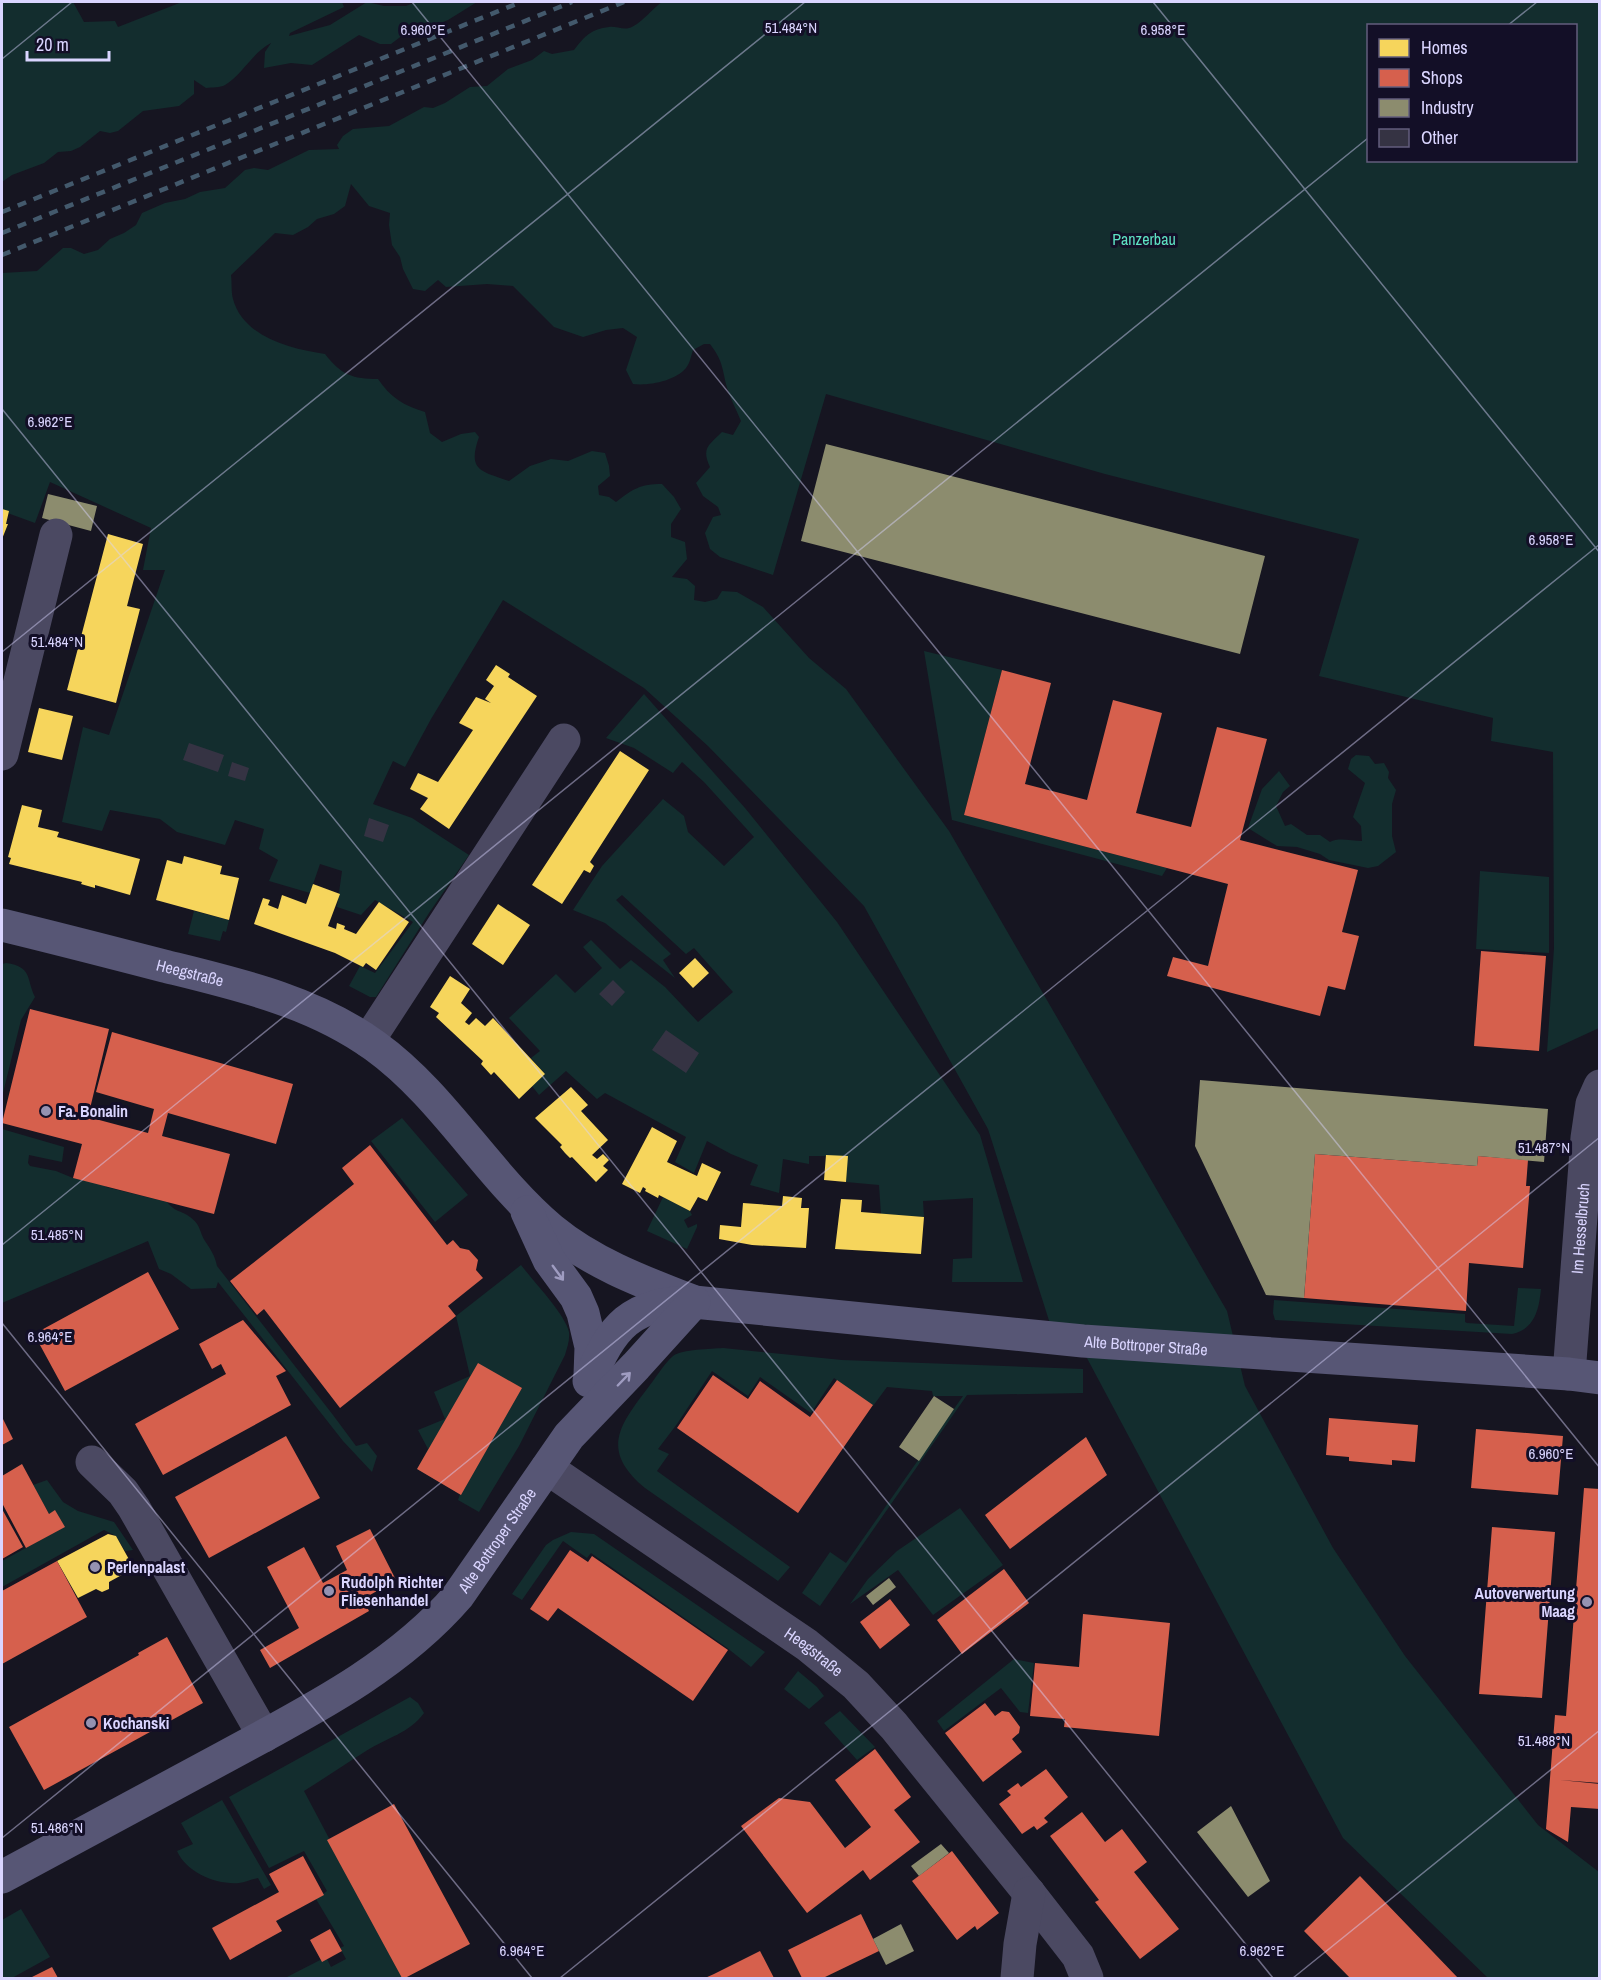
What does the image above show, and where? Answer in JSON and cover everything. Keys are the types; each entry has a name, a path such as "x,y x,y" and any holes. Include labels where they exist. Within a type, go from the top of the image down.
{"street":[{"path":"2,754 56,535"},
{"path":"369,1041 564,740"},
{"name":"Heegstraße","path":"2,924 257,991 314,1012 348,1029 369,1041 412,1078 523,1202 551,1228 592,1257 694,1302"},
{"name":"Im Hesselbruch","path":"1584,1376 1587,1138 1592,1104 1599,1086"},
{"name":"Heegstraße","path":"523,1202 549,1260 576,1297 583,1313 591,1347 589,1382 569,1436"},
{"name":"Alte Bottroper Straße","path":"589,1382 609,1341 624,1322 653,1308 676,1302 1083,1341 1584,1376"},
{"name":"Alte Bottroper Straße","path":"2,1877 264,1736 359,1680 398,1654 438,1620 476,1572 569,1436 694,1302"},
{"path":"92,1462 123,1492 134,1508 264,1736"},
{"name":"Heegstraße","path":"547,1467 826,1659 856,1685 894,1726 1029,1893 1078,1956 1087,1978"},
{"path":"1017,1978 1029,1893"}],"green space":[{"path":"2,2 73,2 84,22 115,21 118,27 182,2 342,2 344,7 290,33 289,36 330,25 367,2 384,6 406,6 416,2 477,2 448,20 433,26 416,25 391,44 380,44 359,35 312,65 291,63 264,68 265,52 271,43 225,85 206,88 194,80 194,94 179,106 143,111 118,131 110,133 100,131 80,147 71,151 58,152 44,163 12,175 2,182"},
{"name":"Panzerbau","path":"662,2 1599,2 1599,1028 1547,1052 1554,948 1553,752 1491,741 1493,718 1319,676 1359,539 1105,474 826,394 773,575 720,557 710,549 705,533 713,517 721,515 718,507 703,496 696,483 710,467 706,451 722,432 733,435 741,421 729,393 719,359 710,344 704,344 693,350 687,366 681,373 654,383 633,384 626,370 637,337 623,328 583,337 554,327 513,286 487,284 446,287 438,280 425,291 413,289 400,257 392,245 390,213 369,206 351,184 345,206 334,214 317,219 293,235 275,233 231,275 232,296 238,312 258,332 298,349 325,354 342,371 354,377 378,379 398,400 425,412 430,433 442,442 461,434 475,432 479,437 476,463 484,472 509,481 530,466 551,459 568,461 592,451 605,453 609,466 610,476 598,486 599,495 609,497 616,502 637,488 662,484 681,509 671,524 671,537 685,542 687,559 672,577 687,579 695,586 694,600 705,602 717,599 722,591 737,592 763,607 809,658 846,689 949,831 1227,1311 1245,1386 1333,1548 1405,1656 1538,1825 1599,1872 1599,1978 1488,1978 1343,1838 1080,1345 1053,1333 988,1129 864,906 708,746 644,688 503,600 431,719 405,767 393,761 373,804 412,818 469,855 376,997 370,997 349,986 360,966 375,973 413,922 375,900 361,915 337,907 342,871 320,864 310,893 269,881 278,860 259,849 264,829 235,820 225,845 177,832 160,819 110,810 102,831 62,822 83,727 109,735 165,570 143,570 151,528 50,482 35,523 2,511 2,273 37,271 63,248 71,248 84,254 98,250 110,239 136,225 142,213 165,203 185,199 200,192 225,188 245,170 254,168 268,170 309,150 339,149 337,145 343,136 353,129 389,126 424,107 433,108 445,103 470,87 487,86 508,69 532,60 544,51 552,54 574,50 585,37 597,29 629,28"},
{"path":"924,651 1002,670 964,815 1167,868 1162,876 952,820"},
{"path":"644,694 745,808 837,922 980,1135 1023,1282 952,1282 953,1259 972,1258 973,1198 923,1201 924,1217 881,1214 879,1185 846,1182 847,1156 809,1156 809,1164 783,1159 779,1193 750,1185 758,1165 707,1141 694,1173 675,1162 686,1137 605,1093 597,1099 566,1071 539,1095 532,1086 545,1074 531,1058 540,1051 509,1018 556,974 575,993 602,968 583,947 591,940 620,969 631,960 665,987 698,1022 733,992 694,948 686,954 622,895 616,900 671,954 663,960 675,978 605,923 573,910 602,866 663,799 684,816 688,832 724,866 754,837 704,782 682,762 673,773 634,748 606,738"},
{"path":"1356,755 1369,756 1375,764 1384,763 1389,772 1388,778 1396,790 1392,804 1392,836 1396,852 1378,866 1368,868 1329,860 1320,854 1297,847 1277,846 1248,828 1262,789 1279,771 1290,786 1283,792 1276,806 1285,826 1291,824 1307,835 1320,835 1330,842 1341,839 1362,841 1361,826 1353,817 1365,783 1348,769 1351,759"},
{"path":"1480,871 1549,877 1549,953 1476,949"},
{"path":"194,911 229,920 226,932 223,931 220,941 188,934"},
{"path":"2,964 21,967 25,971 35,997 21,1020 2,1097"},
{"path":"402,1118 468,1195 435,1222 371,1141"},
{"path":"2,1129 64,1147 62,1162 29,1155 30,1166 56,1171 73,1178 86,1174 101,1180 106,1187 167,1202 194,1220 217,1266 356,1446 367,1443 377,1456 372,1472 343,1441 218,1282 216,1288 191,1289 171,1274 159,1269 148,1241 2,1303"},
{"path":"663,1197 690,1211 692,1215 684,1220 688,1228 697,1224 687,1249 647,1231"},
{"path":"521,1265 562,1316 569,1332 569,1341 565,1355 519,1446 479,1512 458,1500 460,1494 417,1469 428,1449 418,1430 445,1419 434,1392 470,1376 456,1316"},
{"path":"1518,1288 1541,1289 1537,1311 1531,1323 1526,1328 1512,1334 1275,1320 1273,1313 1274,1300 1465,1314 1467,1323 1514,1326"},
{"path":"723,1348 842,1360 1083,1369 1083,1393 967,1395 820,1606 802,1593 830,1552 846,1563 963,1396 933,1396 932,1391 887,1387 873,1406 834,1378 811,1413 760,1377 748,1396 712,1371 658,1449 669,1454 657,1471 790,1567 778,1581 645,1488 631,1475 619,1450 622,1427 628,1415 673,1356 683,1352"},
{"path":"47,1480 63,1502 78,1511 114,1522 133,1550 125,1551 116,1536 104,1530 2,1587 2,1561 64,1527 55,1511 49,1514 33,1485"},
{"path":"960,1508 1003,1565 933,1615 898,1570 850,1604 868,1579 897,1551"},
{"path":"571,1532 594,1534 765,1652 751,1667 591,1553 587,1558 563,1541 522,1600 512,1594 546,1545"},
{"path":"1014,1659 1034,1663 1028,1713 1020,1712 1001,1688 944,1731 937,1721"},
{"path":"798,1671 824,1696 809,1709 784,1689"},
{"path":"410,1697 418,1703 424,1713 412,1726 366,1751 304,1791 403,1978 285,1978 326,1957 331,1967 346,1959 340,1948 344,1946 316,1899 327,1891 304,1851 269,1868 229,1797"},
{"path":"840,1711 875,1747 857,1760 824,1723"},
{"path":"222,1800 271,1885 264,1889 258,1878 230,1883 203,1876 187,1865 177,1851 193,1844 181,1823"},
{"path":"21,1909 50,1957 12,1978 2,1978 2,1920"}],"building: Homes":[{"path":"2,509 9,511 6,524 8,524 2,539"},
{"path":"108,534 143,544 127,606 140,609 116,703 67,690"},
{"path":"496,665 510,674 508,677 537,696 449,829 420,809 428,798 410,789 418,773 438,782 473,730 459,723 476,697 491,703 485,699 494,686 486,680"},
{"path":"39,708 73,716 62,760 28,752"},
{"path":"620,751 649,770 590,862 594,866 590,873 584,870 562,904 532,885"},
{"path":"22,805 42,810 38,827 59,832 57,837 140,859 130,895 95,885 95,888 81,884 82,882 9,864 11,858 8,857"},
{"path":"184,856 222,866 220,874 239,878 229,920 156,900 167,860 182,864"},
{"path":"313,884 340,894 328,926 336,929 337,923 356,934 379,902 409,922 376,970 366,963 363,967 335,953 254,924 263,898 270,900 268,905 278,909 282,895 306,904"},
{"path":"498,904 530,925 503,965 472,944"},
{"path":"695,958 709,973 693,988 679,973"},
{"path":"450,976 470,989 461,1003 472,1013 465,1022 469,1025 476,1018 485,1026 493,1018 545,1074 519,1099 494,1072 491,1075 481,1064 483,1061 436,1017 439,1013 430,1007"},
{"path":"571,1087 588,1105 581,1111 608,1140 592,1155 597,1159 603,1154 609,1160 603,1166 608,1170 596,1182 572,1157 570,1158 565,1153 560,1147 562,1145 535,1118"},
{"path":"652,1127 677,1141 667,1162 697,1176 702,1163 721,1172 707,1201 698,1197 690,1211 659,1195 658,1198 645,1191 643,1187 640,1193 622,1184"},
{"path":"826,1155 848,1156 846,1182 824,1180"},
{"path":"783,1196 802,1198 801,1208 809,1208 806,1248 752,1245 719,1239 720,1225 741,1227 743,1203 782,1206"},
{"path":"841,1199 862,1200 861,1212 924,1217 921,1254 835,1249"},
{"name":"Perlenpalast","path":"108,1534 116,1536 131,1563 129,1571 109,1582 109,1589 102,1592 96,1589 78,1598 57,1561"}],"building: Shops":[{"path":"1002,670 1051,683 1025,784 1087,800 1113,700 1162,713 1136,813 1191,827 1217,727 1267,739 1240,840 1358,870 1342,932 1359,936 1345,990 1328,986 1320,1016 1167,976 1173,957 1208,966 1228,884 964,815"},
{"path":"1481,951 1546,956 1539,1051 1474,1046"},
{"name":"Fa. Bonalin","path":"30,1009 109,1029 88,1117 148,1133 154,1109 96,1092 112,1032 293,1084 276,1144 168,1113 162,1136 230,1154 214,1214 73,1178 82,1144 2,1123"},
{"path":"370,1145 447,1245 453,1240 460,1248 469,1250 478,1260 476,1270 483,1278 448,1306 456,1316 340,1408 264,1309 257,1315 230,1281 354,1184 342,1168"},
{"path":"1315,1154 1477,1166 1478,1156 1528,1160 1526,1186 1530,1186 1523,1268 1469,1263 1466,1311 1304,1298"},
{"path":"148,1272 179,1329 65,1391 34,1334"},
{"path":"243,1320 286,1371 276,1376 291,1405 163,1475 135,1424 226,1374 221,1364 212,1369 199,1344"},
{"path":"478,1363 522,1388 461,1495 417,1469"},
{"path":"713,1375 748,1399 760,1381 810,1417 837,1380 873,1405 798,1513 677,1428"},
{"path":"2,1417 13,1439 2,1445"},
{"path":"1329,1418 1418,1425 1415,1462 1392,1460 1392,1465 1349,1461 1349,1457 1326,1455"},
{"path":"1476,1429 1563,1436 1558,1495 1471,1488"},
{"path":"286,1436 320,1498 209,1558 175,1497"},
{"path":"1086,1437 1107,1475 1010,1549 985,1515"},
{"path":"22,1464 49,1514 55,1510 65,1527 26,1548 2,1503 2,1476"},
{"path":"1584,1488 1600,1489 1600,1783 1560,1780 1600,1784 1600,1809 1571,1807 1568,1842 1546,1829 1555,1715 1566,1716"},
{"path":"2,1509 23,1547 2,1559"},
{"path":"1492,1527 1555,1532 1542,1698 1479,1694"},
{"name":"Rudolph Richter Fliesenhandel","path":"370,1529 396,1580 363,1599 369,1611 270,1668 260,1650 299,1628 267,1567 304,1547 323,1583 347,1570 336,1546"},
{"path":"570,1550 588,1562 592,1556 728,1650 693,1701 558,1608 548,1621 530,1609"},
{"path":"57,1561 87,1617 2,1664 2,1591"},
{"path":"1004,1569 1029,1603 962,1654 937,1620"},
{"path":"890,1599 910,1625 880,1649 860,1622"},
{"path":"1083,1614 1170,1623 1159,1736 1064,1727 1065,1719 1030,1716 1035,1663 1079,1667"},
{"name":"Kochanski","path":"167,1637 203,1703 44,1790 9,1727"},
{"path":"985,1703 995,1716 1002,1711 1009,1712 1020,1727 1019,1733 1012,1739 1022,1752 983,1782 945,1733"},
{"path":"875,1749 911,1797 894,1810 920,1842 870,1880 863,1870 807,1913 741,1826 779,1798 810,1802 845,1848 871,1827 835,1780"},
{"path":"1046,1769 1068,1797 1044,1818 1048,1822 1037,1830 1034,1826 1022,1834 999,1804 1011,1795 1007,1791 1018,1783 1021,1787"},
{"path":"394,1804 470,1944 405,1978 402,1978 327,1840"},
{"path":"1082,1812 1105,1842 1122,1829 1147,1862 1134,1872 1179,1929 1140,1959 1095,1902 1099,1900 1050,1836"},
{"path":"952,1851 999,1913 977,1930 975,1926 957,1940 912,1881"},
{"path":"303,1856 324,1895 276,1921 282,1931 230,1960 212,1928 279,1892 269,1874"},
{"path":"1360,1876 1458,1978 1350,1978 1304,1931"},
{"path":"861,1914 879,1951 823,1978 802,1978 788,1950"},
{"path":"330,1929 342,1951 322,1962 310,1940"},
{"path":"760,1951 774,1978 705,1978 714,1974"},
{"path":"52,1967 58,1978 30,1978"}],"building: Industry":[{"path":"826,444 1265,556 1240,654 801,541"},
{"path":"48,494 97,506 91,531 42,518"},
{"path":"1200,1080 1548,1109 1544,1162 1478,1156 1477,1166 1315,1154 1304,1298 1266,1295 1195,1146"},
{"path":"934,1396 954,1409 919,1461 899,1447"},
{"path":"889,1578 896,1587 873,1605 866,1596"},
{"path":"1231,1806 1270,1881 1248,1897 1197,1832"},
{"path":"941,1844 949,1853 919,1876 911,1866"},
{"path":"901,1924 914,1951 886,1965 873,1939"}],"building: Other":[{"path":"189,743 224,755 218,772 183,760"},
{"path":"232,762 249,768 245,781 228,776"},
{"path":"369,818 389,825 383,842 364,836"},
{"path":"613,980 625,992 612,1006 599,994"},
{"path":"666,1030 699,1053 686,1073 652,1050"}],"railway":[{"path":"2,212 521,2"},
{"path":"2,233 572,2"},
{"path":"2,255 624,2"}],"place":[{"name":"Fa. Bonalin","path":"46,1111"},
{"name":"Perlenpalast","path":"95,1567"},
{"name":"Rudolph Richter Fliesenhandel","path":"329,1591"},
{"name":"Autoverwertung Maag","path":"1587,1602"},
{"name":"Kochanski","path":"91,1723"}]}
